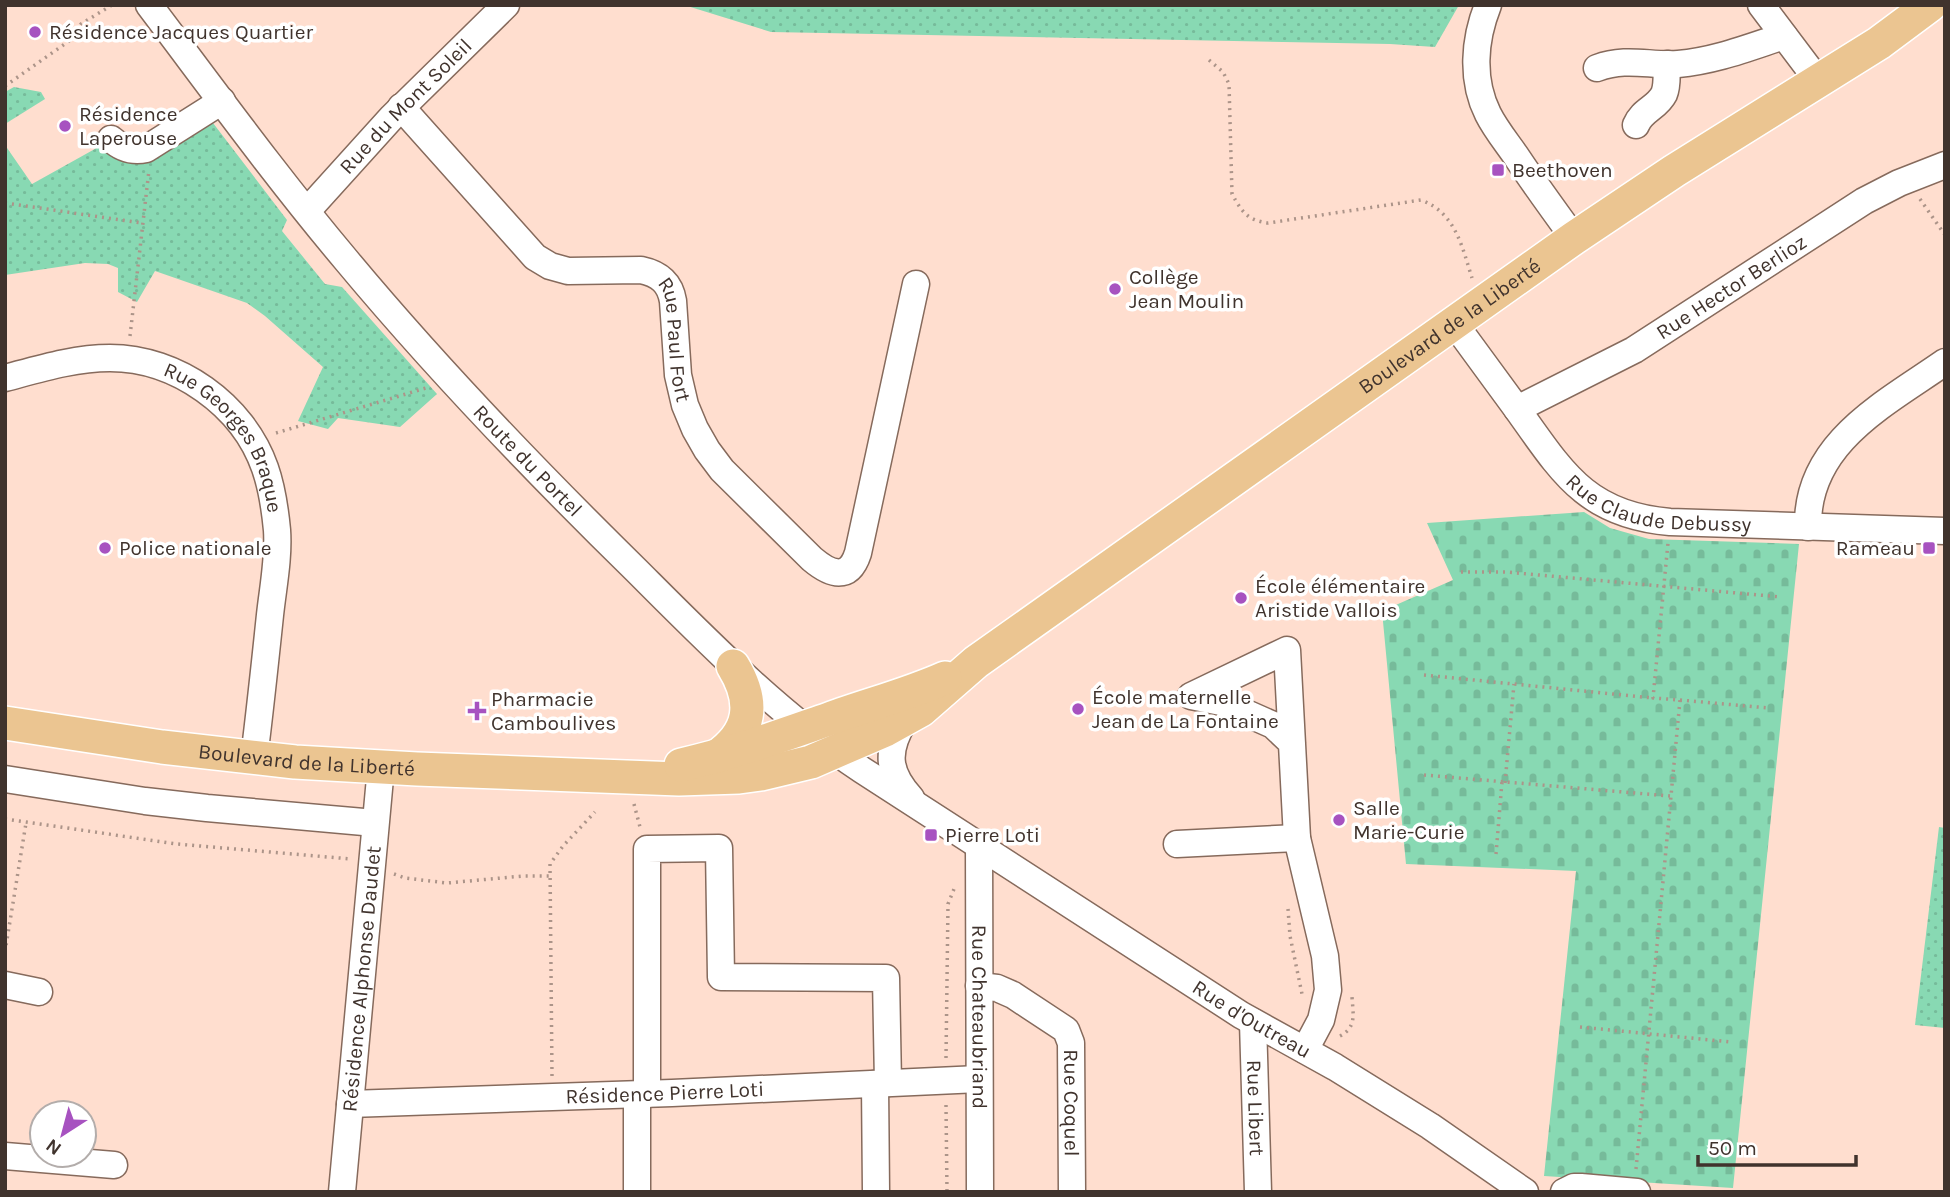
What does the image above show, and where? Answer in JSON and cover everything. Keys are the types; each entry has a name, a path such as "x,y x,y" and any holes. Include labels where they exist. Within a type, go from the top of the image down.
{"main road":[{"name":"Boulevard de la Liberté","path":"5,723 138,744 254,758 381,767 620,776 670,767 712,767 761,774 811,762 904,721 921,710 976,663 1574,238 1674,171 1879,43 1930,5"},
{"name":"Boulevard de la Liberté","path":"789,723 914,690 976,663"},
{"path":"712,767 734,743 746,718 746,695 733,666"},
{"path":"712,767 751,764 763,758 775,748 789,723"}],"street":[{"name":"Route du Portel","path":"149,5 307,211 376,296 548,484 789,723 848,746 877,780 979,844"},
{"name":"Rue du Mont Soleil","path":"307,211 401,107 506,5"},
{"path":"1488,5 1477,45 1479,92 1493,122 1574,238"},
{"path":"1761,5 1819,82"},
{"path":"1597,68 1623,61 1676,64 1711,59 1784,36"},
{"path":"1636,125 1641,115 1665,93 1667,64"},
{"path":"111,139 131,150 138,151 153,146 222,101"},
{"name":"Rue Paul Fort","path":"401,107 535,257 550,266 568,271 642,270 664,280 672,292 680,384 695,429 722,470 827,570 841,573 852,567 858,554 916,284"},
{"name":"Rue Hector Berlioz","path":"1517,409 1623,357 1864,201 1906,180 1945,165"},
{"name":"Rue Claude Debussy","path":"1454,323 1555,464 1581,490 1624,513 1670,522 1945,531"},
{"name":"Rue Georges Braque","path":"5,378 69,362 100,359 128,359 158,366 205,390 236,418 252,440 265,466 272,493 277,541 254,758"},
{"path":"1808,527 1809,503 1815,481 1842,439 1859,423 1945,362"},
{"path":"848,746 873,721 907,705 942,679"},
{"path":"904,721 893,741 891,758 897,781 916,805"},
{"path":"1293,743 1297,838 1322,944 1328,990 1321,1020 1305,1050"},
{"name":"Résidence Alphonse Daudet","path":"342,1192 381,767"},
{"path":"5,779 145,801 375,823"},
{"path":"1177,844 1297,838"},
{"name":"Rue Chateaubriand","path":"979,844 981,1192"},
{"name":"Rue d'Outreau","path":"979,844 1253,1023 1345,1073 1430,1126 1525,1192"},
{"path":"637,1192 642,1094 647,849 719,848 721,977 886,978 876,1192"},
{"path":"5,985 39,992"},
{"name":"Rue Coquel","path":"979,986 997,988 1013,995 1069,1035 1072,1192"},
{"name":"Rue Libert","path":"1253,1023 1258,1192"},
{"name":"Résidence Pierre Loti","path":"350,1104 979,1079"},
{"path":"5,1156 114,1166"},
{"path":"1564,1192 1574,1187 1635,1192"}],"path":[{"path":"5,86 69,41 81,24 112,5"},
{"path":"1209,60 1223,72 1229,84 1233,194 1247,215 1254,221 1268,223 1421,200 1444,214 1458,233 1482,303"},
{"path":"128,359 153,146"},
{"path":"1914,190 1945,235"},
{"path":"5,203 142,223"},
{"path":"252,440 451,380"},
{"path":"1653,698 1670,522"},
{"path":"1461,572 1506,572 1781,597"},
{"path":"1424,675 1769,708"},
{"path":"1496,854 1514,684"},
{"path":"1635,1192 1680,701"},
{"path":"1424,775 1670,796"},
{"path":"620,776 647,849"},
{"path":"552,1097 548,876 550,864 556,855 595,812"},
{"path":"5,819 177,844 372,862 405,878 447,883 548,876"},
{"path":"5,952 26,823"},
{"path":"947,1192 945,1081 948,904 959,878"},
{"path":"1287,900 1290,936 1303,998"},
{"path":"1580,1027 1731,1042"}],"green space":[{"path":"684,5 1459,5 1435,47 771,32"},
{"path":"1205,5 1341,5 1341,9 1205,8"},
{"path":"14,87 41,92 45,99 5,124 5,92"},
{"path":"213,123 287,220 282,231 325,284 342,287 437,394 400,427 338,418 328,429 298,421 323,367 247,303 155,271 137,302 118,292 118,268 108,264 85,263 5,275 5,145 32,184 102,145 136,160 158,157"},
{"path":"1584,512 1610,528 1649,539 1799,544 1733,1188 1544,1176 1576,871 1406,864 1382,611 1453,580 1427,523"},
{"path":"1939,827 1945,828 1945,1028 1915,1025"}],"place":[{"name":"Résidence Jacques Quartier","path":"35,32"},
{"name":"Résidence Laperouse","path":"65,126"},
{"name":"Beethoven","path":"1498,170"},
{"name":"Collège Jean Moulin","path":"1115,289"},
{"name":"Police nationale","path":"105,548"},
{"name":"Rameau","path":"1929,548"},
{"name":"École élémentaire Aristide Vallois","path":"1241,598"},
{"name":"École maternelle Jean de La Fontaine","path":"1078,709"},
{"name":"Pharmacie Camboulives","path":"477,711"},
{"name":"Salle Marie-Curie","path":"1339,820"},
{"name":"Pierre Loti","path":"931,835"}]}
